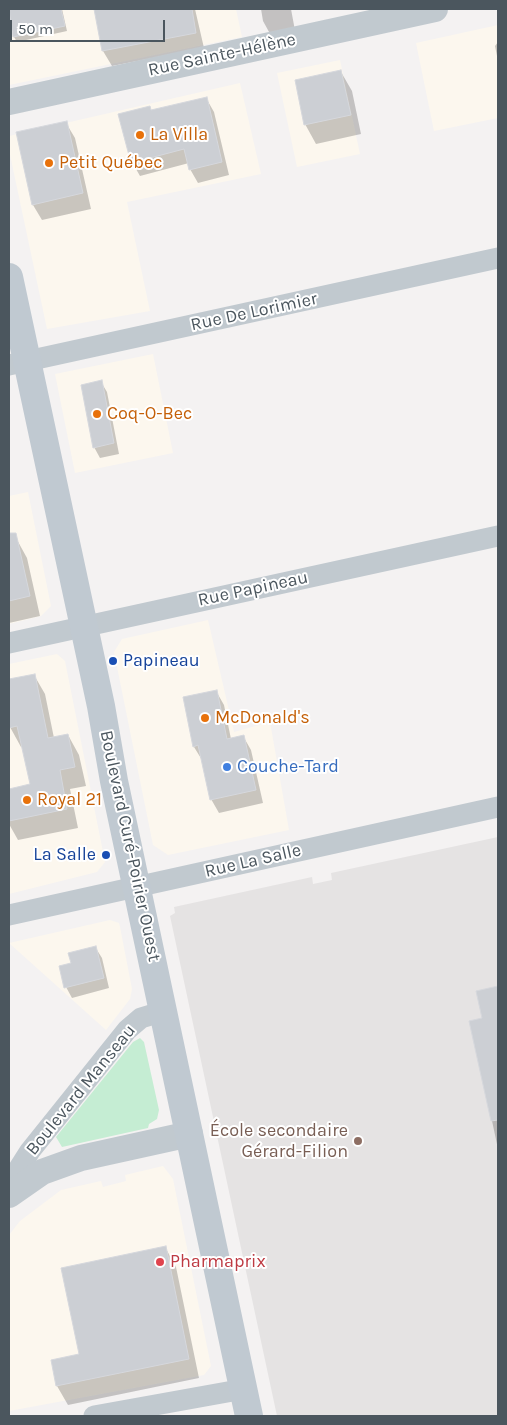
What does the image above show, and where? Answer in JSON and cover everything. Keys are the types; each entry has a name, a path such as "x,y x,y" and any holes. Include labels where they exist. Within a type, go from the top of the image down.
{"main road":[{"name":"Boulevard Curé-Poirier Ouest","path":"9,277 18,363 84,626 114,781 249,1416"}],"street":[{"name":"Rue Sainte-Hélène","path":"9,102 435,9"},
{"name":"Rue De Lorimier","path":"18,363 498,258"},
{"name":"Rue Papineau","path":"9,643 498,536"},
{"name":"Rue La Salle","path":"9,916 498,807"},
{"name":"Boulevard Manseau","path":"9,1184 30,1151 127,1030 141,1018 164,1012"},
{"path":"9,1195 42,1172 81,1158 190,1134"},
{"path":"94,1416 244,1389"}],"shaded area":[{"path":"9,9 236,9 242,37 9,85"},
{"path":"498,25 498,118 434,131 416,43"},
{"path":"340,60 360,154 297,167 277,73"},
{"path":"240,83 261,174 127,202 150,311 47,329 9,150 9,136"},
{"path":"153,354 173,453 75,473 55,374"},
{"path":"28,492 51,606 41,616 9,624 9,496"},
{"path":"208,620 234,732 270,722 289,830 168,855 153,845 114,652 122,639"},
{"path":"57,654 65,661 105,862 97,872 9,894 9,664"},
{"name":"École secondaire Gérard-Filion","path":"498,837 498,1416 277,1416 170,916 175,913 174,907 312,877 313,884 332,880 331,873"},
{"path":"110,920 119,923 132,989 130,999 106,1030 9,943"},
{"path":"163,1166 173,1179 211,1366 204,1375 9,1411 9,1235 20,1221 61,1190 101,1181 103,1187 126,1181 125,1175"}],"green space":[{"path":"140,1038 144,1042 159,1110 157,1119 149,1124 148,1128 62,1147 56,1137 133,1042"}],"building":[{"path":"9,9 61,9 65,26 13,37"},
{"path":"94,9 192,9 196,33 102,51"},
{"path":"341,70 351,115 304,125 295,80"},
{"path":"207,97 222,162 189,170 184,149 131,163 118,114 150,106 151,110"},
{"name":"Petit Québec","path":"67,121 83,193 32,205 16,132"},
{"name":"Coq-O-Bec","path":"102,380 114,443 93,448 81,385"},
{"path":"9,533 16,533 30,596 9,601"},
{"path":"35,674 48,738 68,734 75,767 60,770 67,809 9,821 9,789 30,784 17,726 9,728 9,679"},
{"name":"Couche-Tard","path":"217,690 227,739 244,735 256,790 210,800 198,745 193,747 183,697"},
{"path":"96,946 104,978 64,988 59,966 71,963 68,953"},
{"path":"498,986 498,1120 491,1121 469,1021 482,1018 476,991"},
{"path":"166,1246 189,1359 56,1386 51,1360 79,1354 61,1268"}],"place":[{"name":"La Villa","path":"140,135"},
{"name":"Petit Québec","path":"49,163"},
{"name":"Coq-O-Bec","path":"97,414"},
{"name":"Papineau","path":"113,661"},
{"name":"McDonald's","path":"205,718"},
{"name":"Couche-Tard","path":"227,767"},
{"name":"Royal 21","path":"27,800"},
{"name":"La Salle","path":"106,855"},
{"name":"École secondaire Gérard-Filion","path":"358,1141"},
{"name":"Pharmaprix","path":"160,1262"}]}
